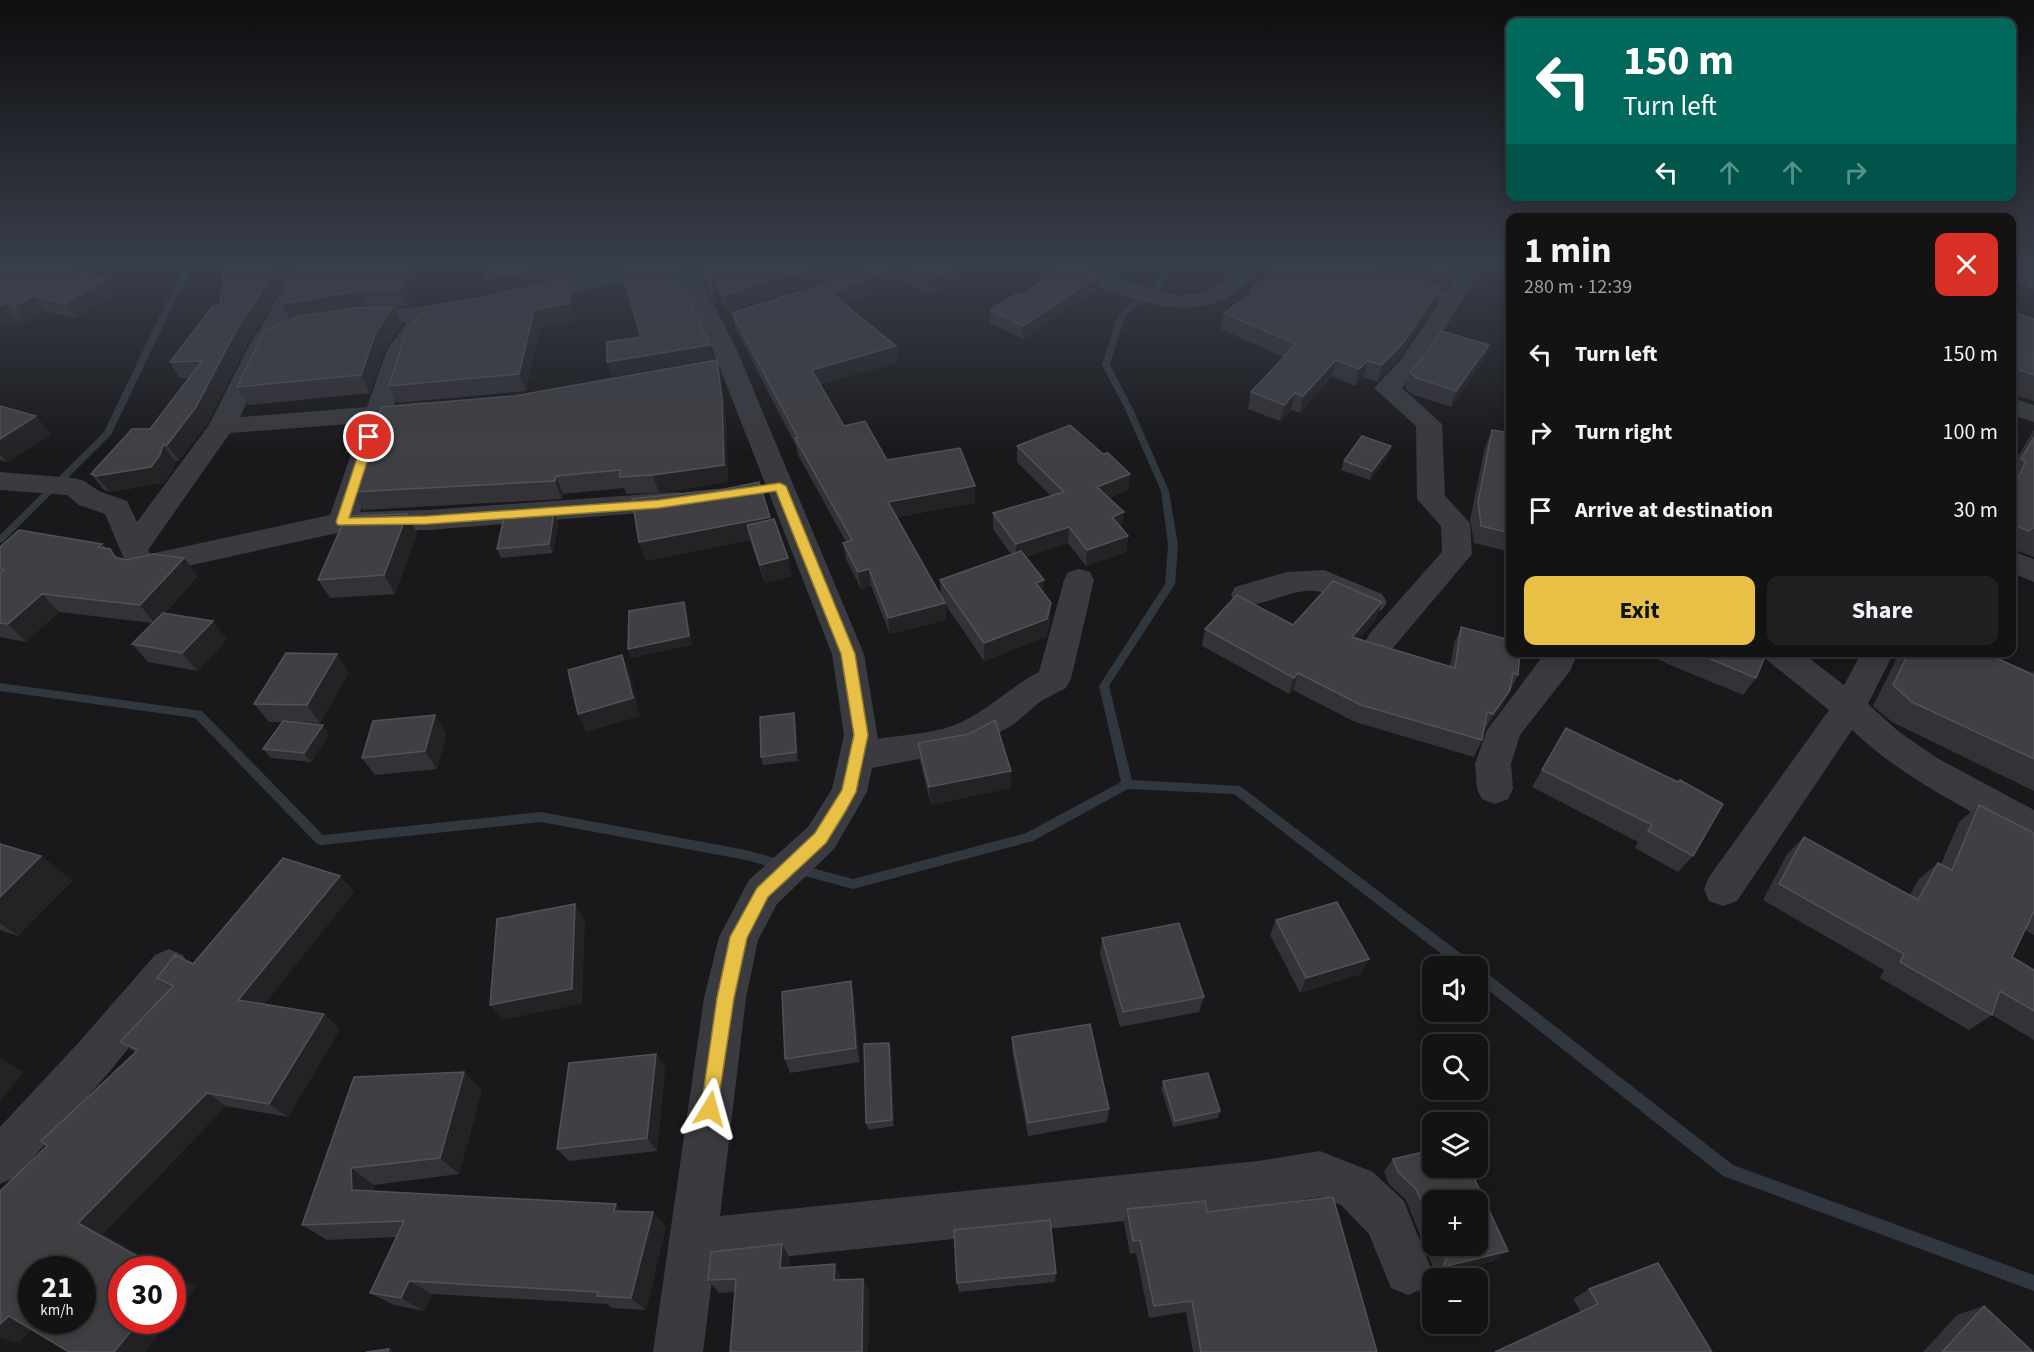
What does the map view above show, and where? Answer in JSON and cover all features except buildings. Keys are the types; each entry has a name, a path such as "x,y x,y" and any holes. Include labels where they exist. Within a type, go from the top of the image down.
{"street":[{"path":"133,549 222,426 263,342 272,328"},
{"path":"342,522 399,350 415,328"},
{"path":"678,1352 725,998 739,937 763,892 821,838 849,792 861,735 848,654 780,486 721,369 722,328"},
{"path":"1382,640 1457,554 1455,523 1431,499 1429,424 1387,388 1408,366 1434,328"},
{"path":"2016,407 2034,414"},
{"path":"222,426 446,408"},
{"path":"0,482 74,486 89,498 117,508 142,566 342,522 439,520 659,504 707,497"},
{"path":"749,491 780,486"},
{"path":"2016,563 2034,572"},
{"path":"857,756 958,740 1002,715 1029,692 1054,679 1079,580"},
{"path":"1246,595 1287,583 1324,581 1403,616"},
{"path":"1495,789 1493,764 1504,730 1560,657"},
{"path":"1784,657 1849,707 1886,741 1924,768 2034,828"},
{"path":"1723,889 1849,707 1875,657"},
{"path":"0,1161 96,1056 169,968"},
{"path":"691,1243 1258,1184 1320,1174 1357,1188 1387,1218 1408,1271"}],"waterway":[{"path":"0,540 108,433 158,328"},
{"path":"1118,328 1106,365 1129,409 1165,491 1173,545 1170,584 1104,686 1127,784"},
{"path":"0,687 198,714 321,840 541,817 746,855 782,865"},
{"path":"797,869 853,884 1029,837 1127,784"},
{"path":"1127,784 1236,789 1454,956"},
{"path":"1488,982 1728,1171 2034,1283"}],"route":[{"path":"369,437 342,522 428,520 659,504 780,486 848,654 861,735 849,792 840,807 821,838 763,892 739,937 725,998 710,1109"}]}
